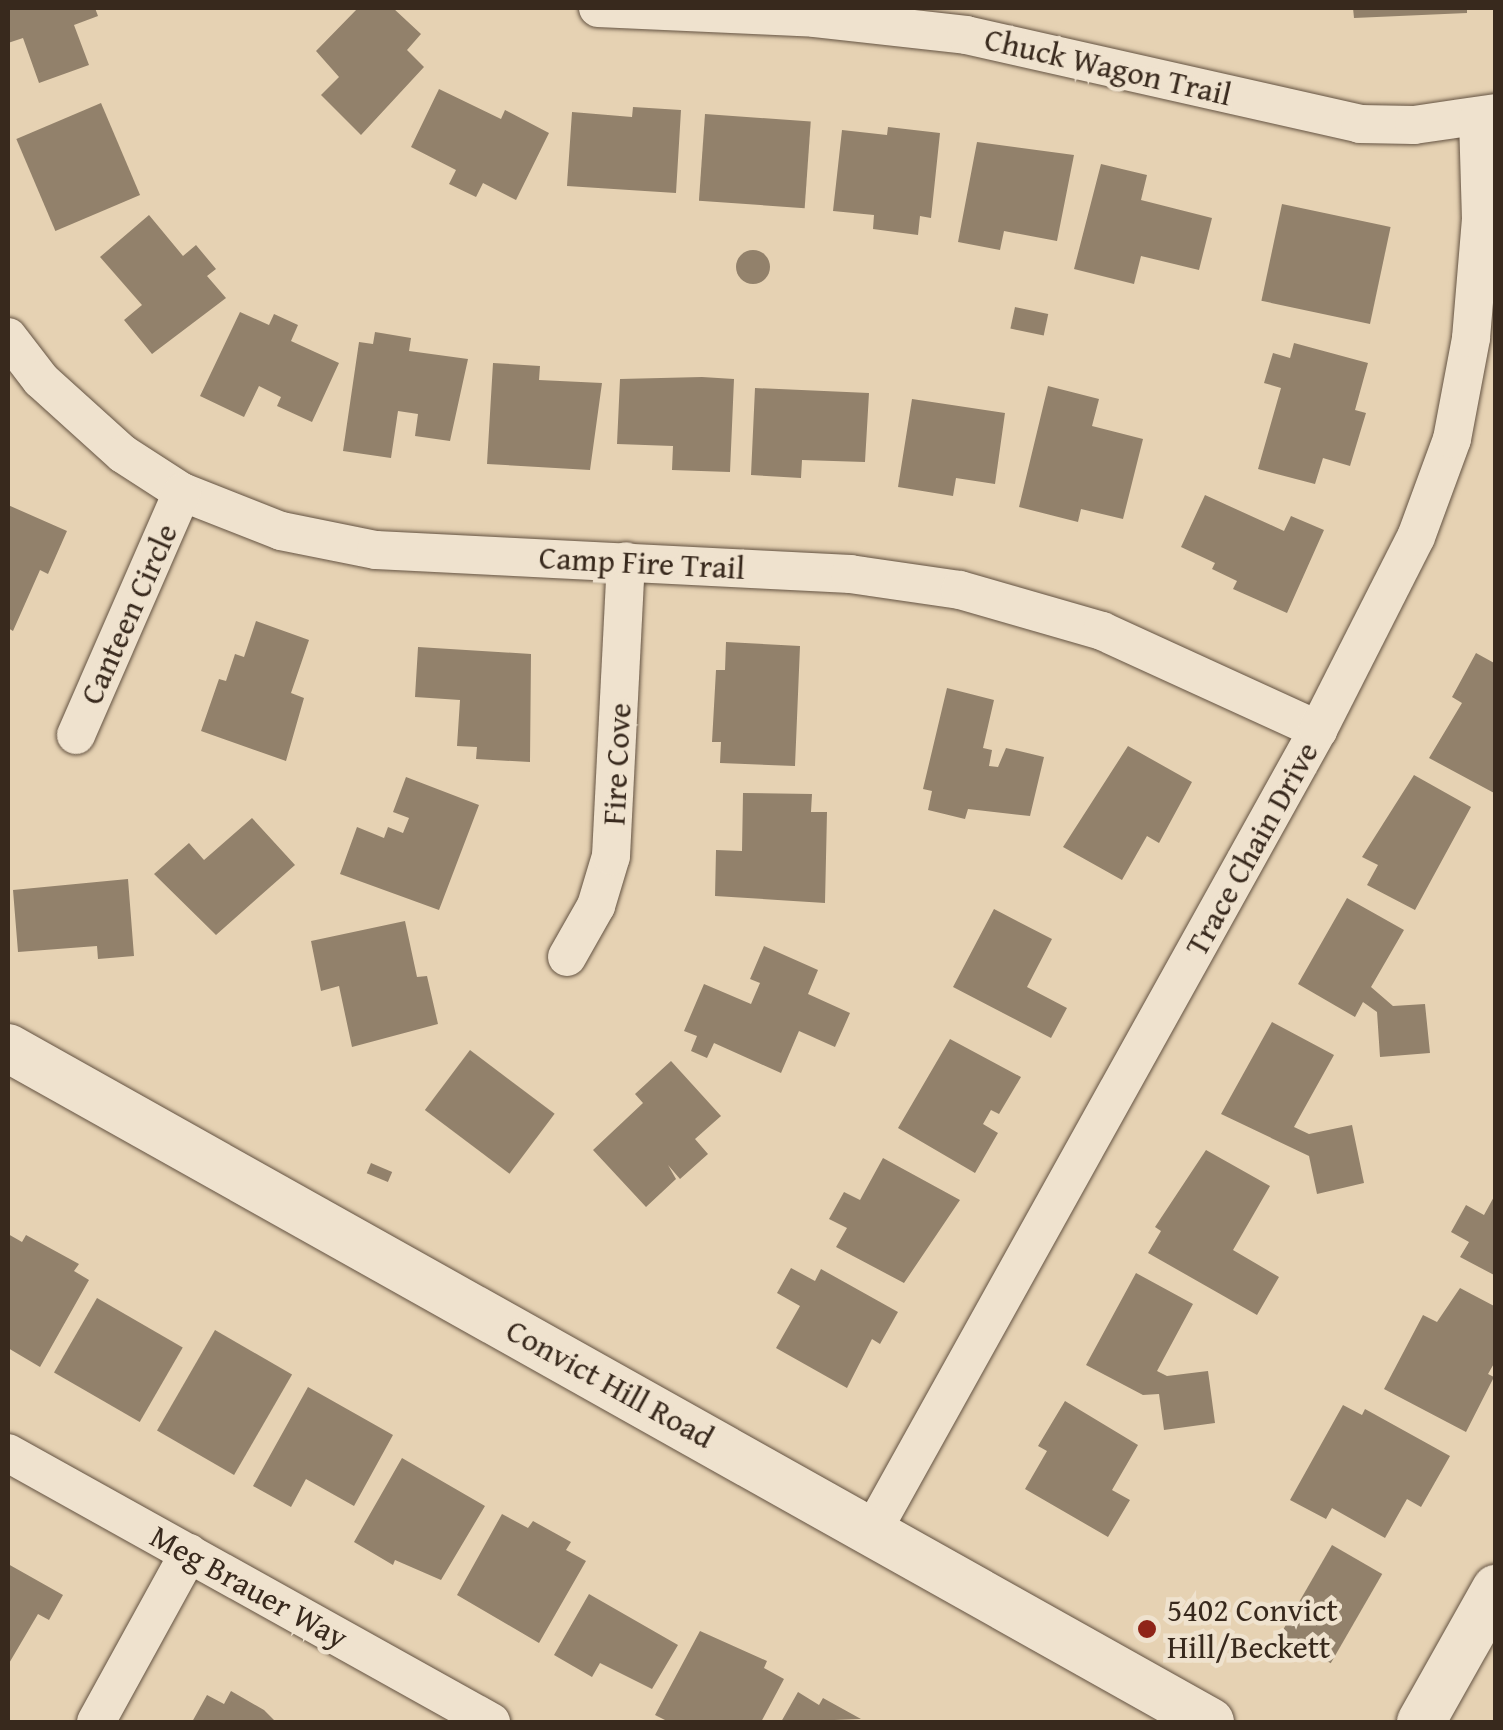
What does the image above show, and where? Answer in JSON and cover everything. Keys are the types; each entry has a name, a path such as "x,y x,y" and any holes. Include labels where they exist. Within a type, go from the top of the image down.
{"street":[{"name":"Chuck Wagon Trail","path":"598,8 815,18 966,35 1360,124 1487,116"},
{"name":"Trace Chain Drive","path":"873,1530 1318,730 1408,555 1452,439 1476,284 1487,116"},
{"name":"Camp Fire Trail","path":"8,337 74,412 182,492 281,532 376,550 850,574 960,590 1102,631 1318,730"},
{"name":"Canteen Circle","path":"76,736 182,492"},
{"name":"Fire Cove","path":"567,957 596,906 611,856 626,561"},
{"name":"Convict Hill Road","path":"8,1048 1210,1722"},
{"name":"Meg Brauer Way","path":"8,1453 490,1722"},
{"path":"96,1722 189,1552"},
{"path":"1422,1722 1496,1589"}],"building":[{"path":"8,8 95,8 98,16 74,25 89,65 39,83 23,38 8,43"},
{"path":"358,8 393,8 421,34 407,50 424,67 361,135 321,95 339,77 316,51"},
{"path":"1353,8 1467,8 1467,13 1354,18"},
{"path":"439,89 501,119 505,110 549,133 516,200 483,183 476,197 449,184 456,170 411,147"},
{"path":"101,103 140,195 55,231 16,139"},
{"path":"633,107 681,110 676,193 567,186 572,112 632,117"},
{"path":"705,114 811,121 805,208 699,201"},
{"path":"888,127 940,133 931,218 920,216 918,235 873,229 874,215 833,211 842,130 887,135"},
{"path":"977,142 1074,155 1057,241 1004,231 1000,250 958,242"},
{"path":"1101,164 1147,175 1141,200 1212,218 1199,270 1141,256 1134,284 1074,269"},
{"path":"1282,204 1391,227 1370,324 1261,301"},
{"path":"149,215 183,256 196,245 216,269 207,276 226,298 152,354 124,320 142,305 100,257"},
{"path":"753,250 765,255 770,267 765,279 753,284 741,279 736,267 741,255"},
{"path":"1015,307 1048,314 1044,336 1010,329"},
{"path":"240,312 269,325 274,314 298,325 291,341 339,363 312,422 277,406 281,397 259,386 244,417 200,396"},
{"path":"375,332 411,338 409,351 468,359 450,441 415,436 418,414 398,411 391,458 343,451 359,342 373,344"},
{"path":"1294,343 1368,363 1355,410 1366,413 1350,466 1323,458 1315,484 1258,469 1281,388 1264,383 1273,353 1290,358"},
{"path":"493,363 540,366 539,380 602,383 590,470 487,464"},
{"path":"620,379 734,379 730,472 672,470 673,446 617,444"},
{"path":"1048,386 1099,399 1092,426 1143,439 1123,519 1081,509 1078,522 1019,507"},
{"path":"755,388 869,393 865,462 802,460 801,478 751,475"},
{"path":"912,399 1005,413 995,484 956,478 953,496 898,487"},
{"path":"1205,495 1284,531 1291,516 1324,530 1287,613 1233,589 1237,581 1212,569 1215,563 1181,547"},
{"path":"8,505 67,531 48,574 40,570 13,631 8,628"},
{"path":"256,621 309,640 291,693 304,698 286,761 201,731 219,679 226,681 235,654 244,657"},
{"path":"726,642 800,646 795,766 720,763 721,742 712,742 716,670 725,670"},
{"path":"418,647 531,654 530,762 476,759 477,747 457,746 460,700 415,697"},
{"path":"1476,653 1496,664 1496,794 1429,758 1462,703 1452,697"},
{"path":"947,688 994,700 983,748 992,750 989,766 998,767 1006,748 1044,757 1030,816 968,809 965,819 928,810 932,791 923,789"},
{"path":"1128,746 1192,782 1159,843 1147,836 1122,880 1063,847"},
{"path":"1414,775 1471,807 1415,910 1367,885 1378,865 1362,857"},
{"path":"406,777 479,805 439,910 340,874 357,827 384,838 388,827 403,833 409,818 393,812"},
{"path":"743,793 812,794 811,812 827,812 825,903 715,896 716,850 742,851"},
{"path":"252,818 295,865 216,935 154,874 189,843 204,860"},
{"path":"128,879 134,956 98,959 97,946 18,952 13,890"},
{"path":"1347,898 1404,930 1371,987 1393,1006 1425,1004 1430,1053 1380,1057 1377,1012 1363,1002 1355,1017 1298,984"},
{"path":"994,909 1052,939 1027,987 1067,1008 1051,1038 953,987"},
{"path":"405,921 417,977 427,976 438,1024 352,1047 339,986 321,991 311,941"},
{"path":"764,946 818,970 808,994 850,1013 835,1047 799,1031 781,1073 714,1043 707,1058 691,1051 697,1036 684,1031 704,984 751,1004 760,983 750,979"},
{"path":"1272,1022 1334,1055 1294,1127 1309,1134 1352,1125 1364,1183 1317,1194 1309,1156 1221,1114"},
{"path":"950,1039 1021,1077 999,1114 991,1110 983,1124 998,1133 975,1173 898,1128"},
{"path":"470,1050 555,1114 510,1174 425,1110"},
{"path":"671,1061 721,1116 695,1139 708,1154 680,1179 668,1165 676,1179 646,1207 593,1150 643,1103 635,1094"},
{"path":"1206,1150 1270,1186 1233,1250 1279,1277 1257,1315 1148,1253 1161,1231 1155,1227"},
{"path":"883,1158 960,1200 904,1283 836,1247 847,1228 829,1219 844,1192 860,1200"},
{"path":"371,1163 392,1172 388,1182 367,1173"},
{"path":"1496,1193 1496,1276 1460,1257 1469,1242 1451,1232 1466,1205 1484,1215"},
{"path":"8,1234 22,1242 26,1235 79,1264 74,1271 89,1280 40,1367 8,1348"},
{"path":"791,1268 815,1281 821,1269 898,1312 880,1344 872,1339 847,1388 776,1348 800,1306 777,1293"},
{"path":"1136,1273 1193,1304 1157,1371 1167,1376 1208,1371 1215,1423 1164,1430 1159,1394 1143,1395 1086,1365"},
{"path":"1460,1288 1496,1307 1496,1360 1488,1374 1494,1377 1466,1432 1384,1389 1423,1315 1437,1322"},
{"path":"97,1298 183,1348 140,1422 54,1372"},
{"path":"215,1330 292,1374 234,1475 157,1430"},
{"path":"308,1387 393,1435 354,1506 306,1479 291,1507 253,1486"},
{"path":"1065,1401 1138,1445 1112,1490 1130,1500 1108,1537 1025,1489 1047,1451 1038,1446"},
{"path":"1343,1405 1362,1415 1365,1409 1450,1456 1421,1507 1407,1499 1385,1538 1332,1508 1326,1519 1290,1500"},
{"path":"402,1458 485,1506 441,1580 395,1560 393,1565 354,1542"},
{"path":"502,1514 528,1528 533,1521 571,1542 566,1550 586,1561 539,1643 457,1595"},
{"path":"1332,1545 1382,1574 1331,1663 1280,1634"},
{"path":"8,1564 63,1595 49,1620 38,1614 8,1665"},
{"path":"589,1594 678,1645 652,1689 600,1663 592,1677 554,1655"},
{"path":"700,1631 767,1661 764,1668 784,1679 761,1722 669,1722 655,1715"},
{"path":"231,1691 264,1710 276,1722 192,1722 207,1695 224,1704"},
{"path":"798,1692 819,1705 823,1698 861,1719 781,1722"}],"place":[{"name":"5402 Convict Hill/Beckett","path":"1147,1629"}]}
